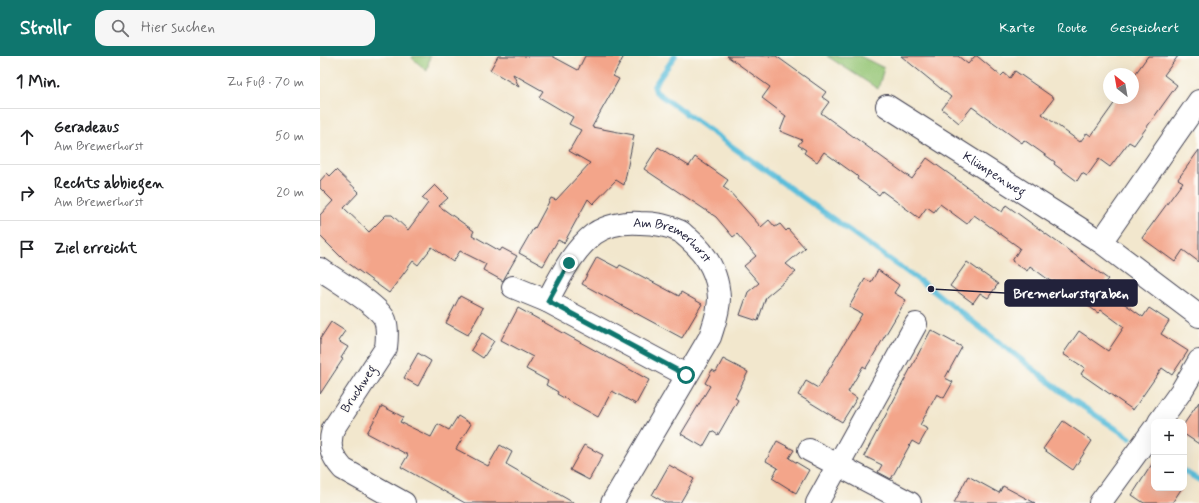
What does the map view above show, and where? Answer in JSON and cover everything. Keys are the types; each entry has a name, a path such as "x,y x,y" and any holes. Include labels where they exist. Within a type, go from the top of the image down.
{"street":[{"path":"1101,242 1199,101"},
{"name":"Klümpenweg","path":"887,106 1101,242 1199,316"},
{"name":"Am Bremerhorst","path":"548,301 569,263 594,234 611,226 629,222 655,223 679,231 697,246 710,262 716,279 719,299 716,319 710,337 686,375 612,503"},
{"name":"Bruchweg","path":"320,269 378,310 385,320 387,335 386,348 333,429 330,441 332,452 343,469 404,503"},
{"path":"513,288 548,301 686,375"},
{"path":"817,503 916,324"},
{"path":"1161,419 1182,390 1199,361"},
{"path":"1100,503 1151,433"},
{"path":"809,450 839,464 903,501"}],"green space":[{"path":"413,56 430,56 427,71 412,58"},
{"path":"827,56 860,56 884,68 878,89"}],"building":[{"path":"498,56 552,56 578,70 585,56 624,56 613,76 619,79 592,127 634,135 624,185 616,180 593,204 588,199 564,243 558,240 543,266 519,253 534,227 535,228 551,198 556,200 590,163 569,151 581,130 569,124 573,117 539,97 543,91 513,74 519,87 490,70"},
{"path":"727,56 776,56 826,92 822,97 829,102 821,113 912,179 927,158 1002,212 1006,205 1108,279 1101,287 1143,317 1149,308 1169,321 1161,334 1188,351 1172,375 1162,368 1133,410 1081,374 1085,368 1063,354 1079,331 1108,351 1124,327 1101,310 1098,313 1054,281 1053,283 1030,266 1027,271 1012,261 1020,248 974,215 967,224 940,204 934,212 927,207 919,218 882,191 879,195 857,179 858,177 856,175 824,152 817,162 804,153 806,150 798,145 802,140 780,131 786,116 762,98 770,87"},
{"path":"901,56 958,56 968,64 975,56 977,56 1001,76 1004,73 1010,78 1015,71 1054,98 1042,114 1080,142 1087,133 1091,136 1114,104 1139,104 1139,69 1148,56 1178,56 1164,75 1177,85 1134,145 1129,142 1110,167 1099,159 1087,176 1082,173 1077,181 1054,164 1055,162 1024,140 1022,143 972,107 959,123 942,109 951,97"},
{"path":"658,147 689,166 695,157 728,180 723,187 729,191 761,227 769,220 775,227 780,224 786,231 788,229 805,248 786,264 796,272 766,297 758,321 740,315 748,292 759,283 744,266 756,256 737,234 733,237 716,217 644,169"},
{"path":"1199,150 1199,262 1183,250 1175,262 1142,238 1183,182 1178,179"},
{"path":"336,170 359,192 344,208 369,232 386,215 392,215 408,230 428,203 422,198 435,185 448,198 439,206 474,231 472,235 500,251 502,248 517,256 503,281 483,270 486,264 460,251 453,262 432,247 418,265 413,261 389,293 344,260 320,236 320,215 333,201 320,188 320,181 327,173 330,176"},
{"path":"597,257 618,268 620,265 679,296 681,292 702,304 682,338 582,284"},
{"path":"967,262 998,284 988,298 980,293 973,303 950,286"},
{"path":"878,270 899,285 894,293 906,300 866,368 863,366 848,392 857,398 842,422 798,395 806,381 818,388 862,314 849,307 865,279 871,282"},
{"path":"460,296 483,308 468,335 446,323"},
{"path":"518,308 649,380 636,404 612,391 598,417 557,394 558,392 546,385 548,381 526,369 533,357 501,340"},
{"path":"331,322 345,331 338,341 348,347 341,358 343,359 320,394 320,339"},
{"path":"931,330 962,347 945,378 953,382 944,398 937,394 920,425 928,429 919,445 912,441 891,479 878,472 882,465 864,456"},
{"path":"482,333 494,341 483,358 471,350"},
{"path":"418,353 431,361 418,386 404,378"},
{"path":"723,359 748,372 735,398 738,400 718,435 712,431 703,447 681,434 710,386 705,383 712,370 716,372"},
{"path":"1199,402 1199,444 1187,436 1187,420"},
{"path":"382,406 403,417 400,422 431,437 438,424 449,430 458,416 471,424 456,449 488,466 500,445 512,452 506,464 574,503 465,503 401,467 408,455 367,433"},
{"path":"1063,421 1092,441 1073,470 1043,449"},
{"path":"777,441 794,450 789,458 809,470 796,493 772,478 778,468 766,461"},
{"path":"584,445 603,455 589,480 570,470"},
{"path":"669,465 694,479 680,503 666,503 652,495"},
{"path":"1151,466 1151,491 1180,491 1172,503 1144,503 1132,495"},
{"path":"968,476 999,493 1003,486 1035,503 954,503"}],"waterway":[{"path":"675,56 654,86 656,92 931,289 1070,398 1130,438"},
{"path":"1187,473 1199,480"}],"place":[{"name":"Bremerhorstgraben","path":"931,289"}],"route":[{"path":"569,263 548,301 686,375"}]}
